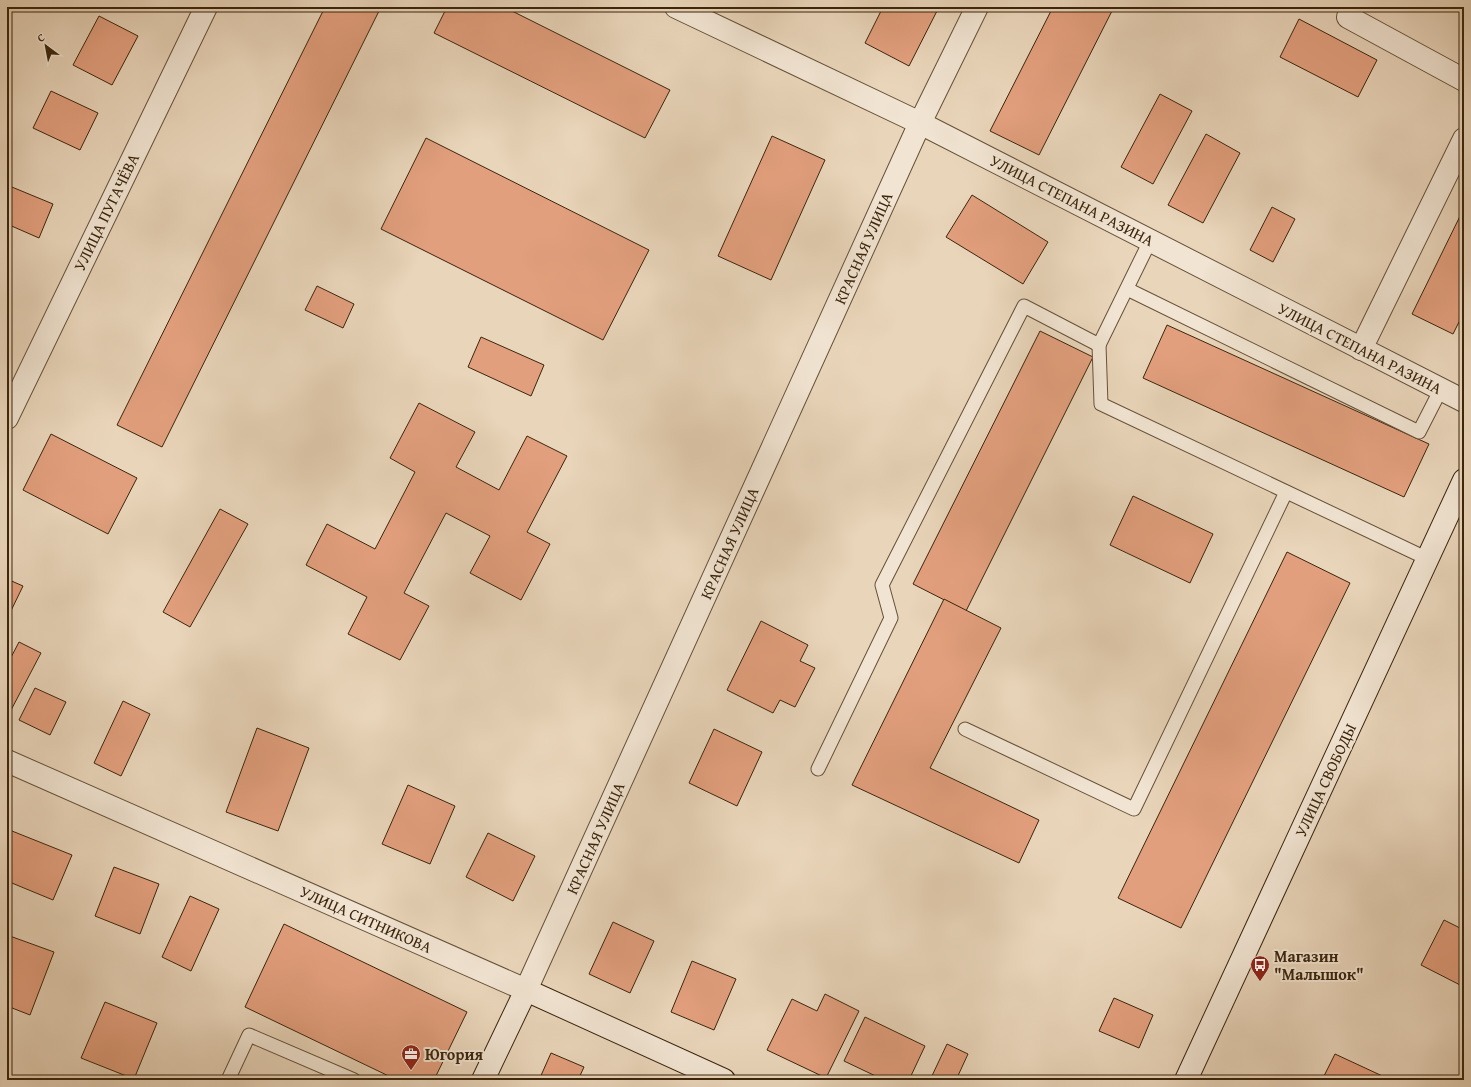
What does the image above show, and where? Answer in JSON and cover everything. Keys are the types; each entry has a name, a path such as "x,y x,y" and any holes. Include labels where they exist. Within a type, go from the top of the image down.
{"street":[{"name":"УЛИЦА ПУГАЧЁВА","path":"7,418 206,7"},
{"name":"УЛИЦА СТЕПАНА РАЗИНА","path":"676,7 920,123 1464,402"},
{"name":"КРАСНАЯ УЛИЦА","path":"483,1080 526,990 920,123 977,7"},
{"path":"1353,7 1348,17 1464,80"},
{"path":"1361,349 1464,139"},
{"name":"УЛИЦА СВОБОДЫ","path":"1186,1080 1464,480"},
{"name":"УЛИЦА СИТНИКОВА","path":"7,761 526,990 724,1080"}],"lane":[{"path":"1150,241 1099,345 1101,404 1428,559"},
{"path":"1127,289 1419,432 1441,390"},
{"path":"818,769 891,618 882,585 1024,306 1099,345"},
{"path":"964,729 1134,809 1286,492"},
{"path":"228,1080 249,1035 354,1080"}],"building":[{"path":"325,7 381,7 162,447 117,425"},
{"path":"447,7 504,7 670,90 645,138 434,33"},
{"path":"883,7 939,7 909,66 865,43"},
{"path":"1053,7 1114,7 1039,155 990,131"},
{"path":"99,16 138,36 112,85 73,65"},
{"path":"1299,19 1377,60 1358,97 1280,57"},
{"path":"51,91 98,113 80,150 33,128"},
{"path":"1160,94 1192,111 1153,184 1121,167"},
{"path":"1206,134 1240,153 1203,223 1168,205"},
{"path":"772,136 825,160 771,280 718,256"},
{"path":"426,138 649,250 603,340 381,229"},
{"path":"7,185 53,204 39,238 7,224"},
{"path":"972,195 1048,242 1023,284 946,237"},
{"path":"1272,207 1295,219 1273,262 1250,250"},
{"path":"1464,208 1464,312 1453,334 1412,314"},
{"path":"317,286 354,304 343,328 305,310"},
{"path":"1167,325 1429,444 1404,497 1143,378"},
{"path":"1040,331 1093,357 966,611 913,584"},
{"path":"481,337 544,365 531,396 468,367"},
{"path":"419,403 475,432 456,467 499,490 527,436 567,456 527,532 550,544 521,600 470,573 490,536 446,513 404,593 429,606 400,660 348,634 367,597 306,565 327,524 375,549 415,472 390,458"},
{"path":"51,434 137,478 108,534 23,490"},
{"path":"1133,496 1213,534 1190,583 1110,545"},
{"path":"220,509 248,524 190,627 163,612"},
{"path":"1287,552 1350,583 1181,928 1118,898"},
{"path":"7,579 23,586 7,619"},
{"path":"944,599 1001,628 930,768 1039,820 1019,863 852,785"},
{"path":"761,621 808,645 800,661 815,668 795,707 780,700 773,713 727,690"},
{"path":"19,642 41,653 10,712 7,711 7,665"},
{"path":"35,688 66,702 50,735 19,720"},
{"path":"123,701 150,714 121,776 94,763"},
{"path":"257,728 309,748 278,831 226,812"},
{"path":"714,729 762,752 737,806 689,783"},
{"path":"408,785 455,806 430,864 382,844"},
{"path":"7,829 72,855 53,900 7,881"},
{"path":"488,833 535,856 513,901 466,877"},
{"path":"114,867 159,884 140,934 95,916"},
{"path":"190,896 219,909 191,971 162,957"},
{"path":"1444,920 1464,930 1464,987 1421,965"},
{"path":"613,922 654,941 630,993 589,974"},
{"path":"284,924 467,1012 434,1080 397,1080 245,1007"},
{"path":"7,935 54,952 30,1015 7,1006"},
{"path":"692,961 736,979 714,1030 671,1012"},
{"path":"825,994 859,1011 826,1078 767,1050 792,999 817,1011"},
{"path":"1114,998 1153,1015 1139,1048 1099,1031"},
{"path":"105,1002 157,1023 134,1079 81,1058"},
{"path":"865,1017 925,1046 909,1080 884,1080 844,1061"},
{"path":"947,1044 968,1054 956,1080 930,1080"},
{"path":"551,1053 584,1067 578,1080 539,1080"},
{"path":"1335,1054 1391,1080 1322,1080"}],"place":[{"name":"Магазин \"Малышок\"","path":"1260,982"},
{"name":"Югория","path":"411,1071"}]}
